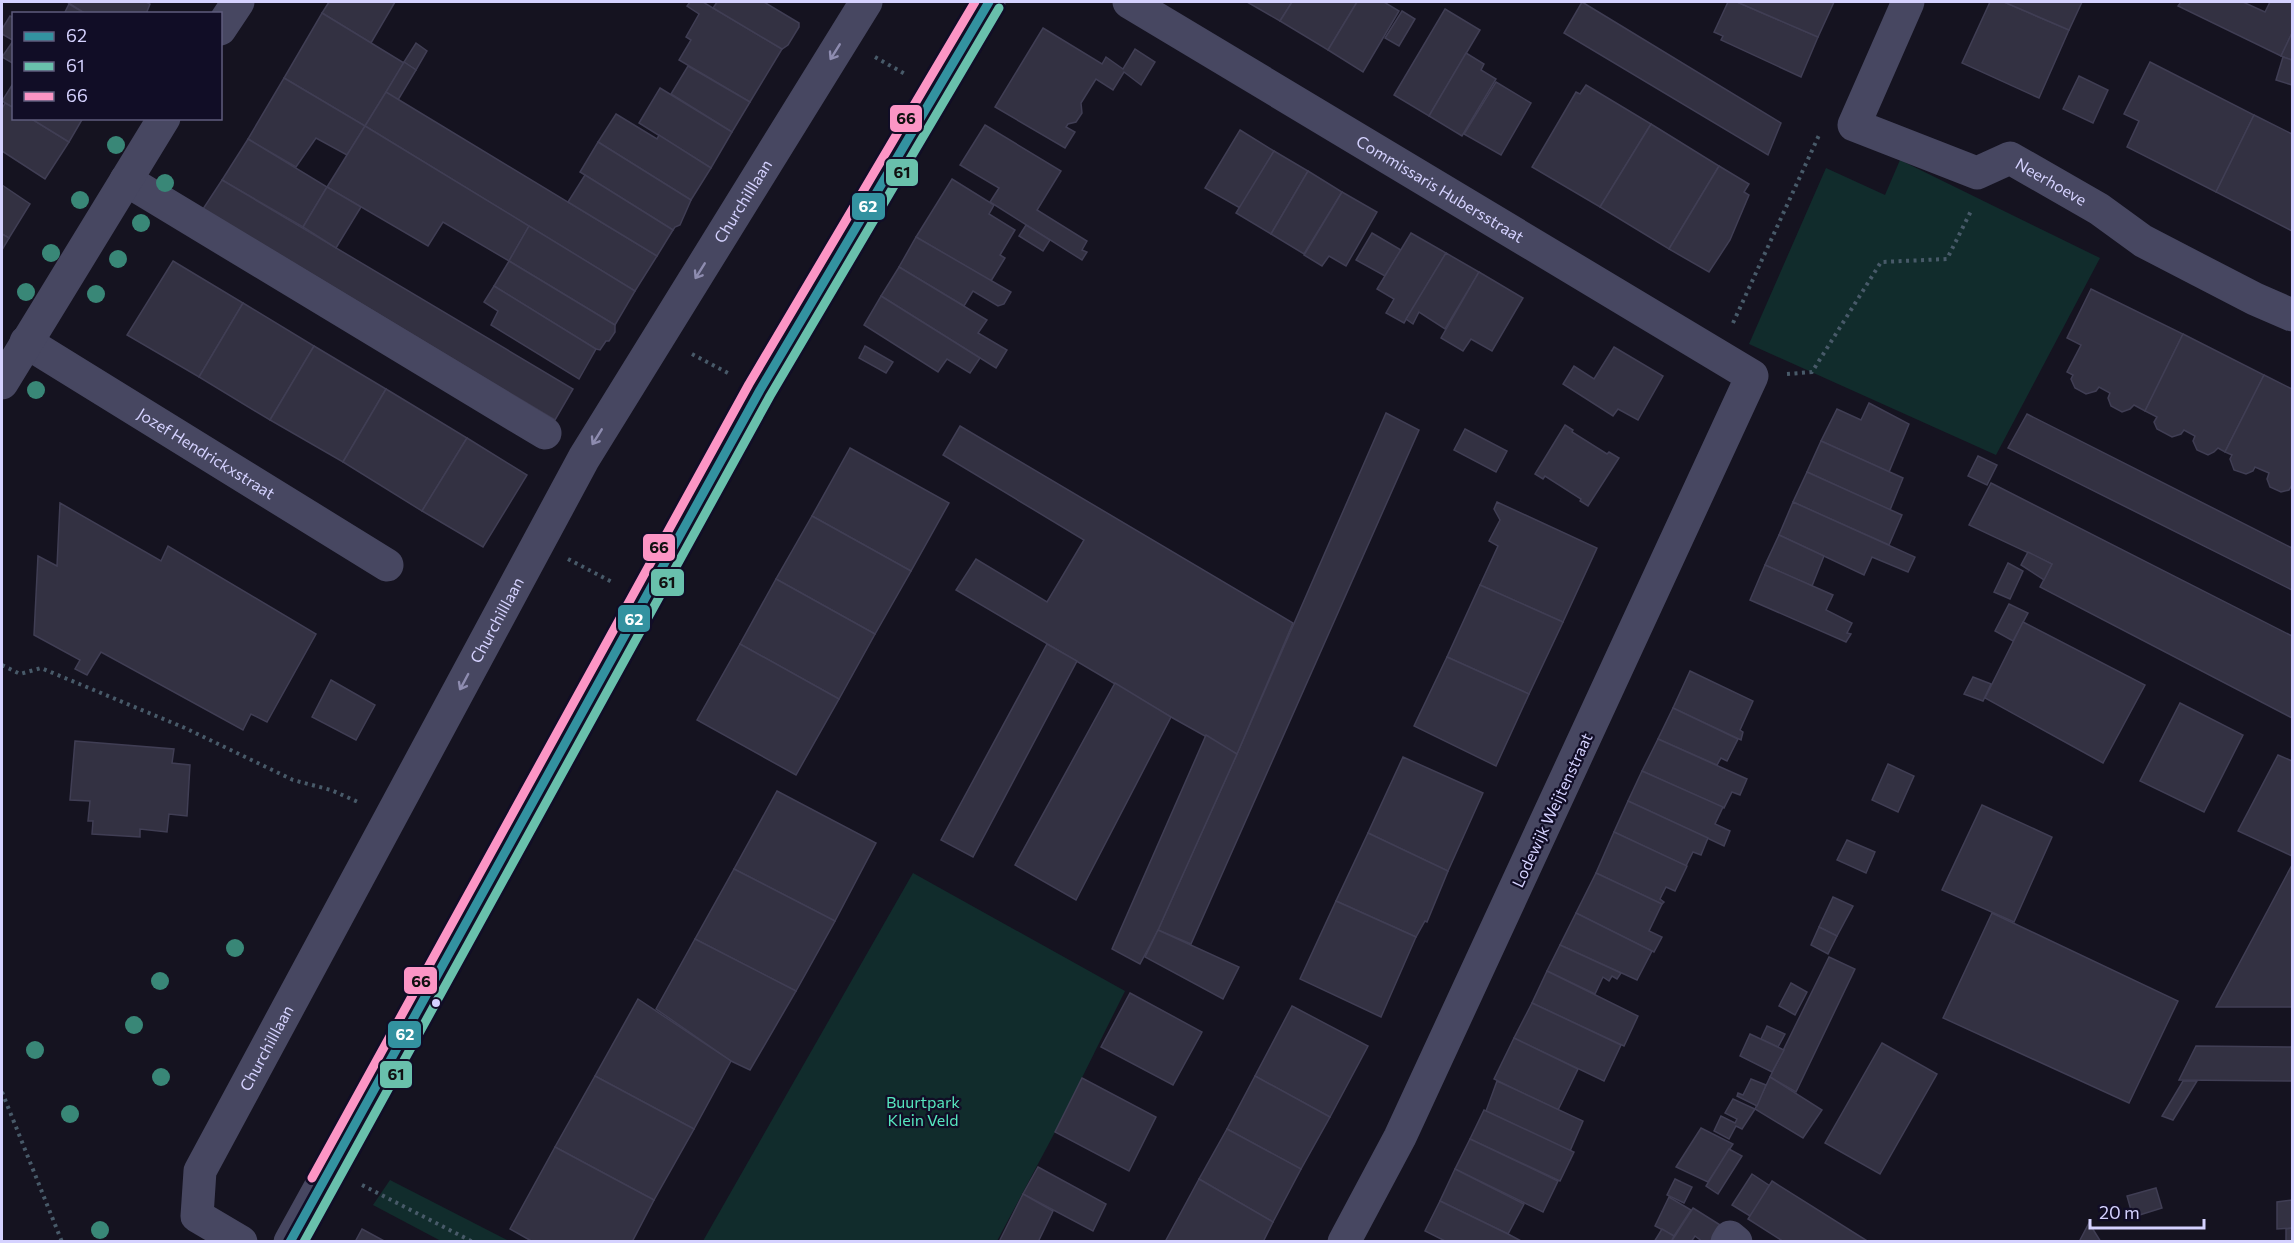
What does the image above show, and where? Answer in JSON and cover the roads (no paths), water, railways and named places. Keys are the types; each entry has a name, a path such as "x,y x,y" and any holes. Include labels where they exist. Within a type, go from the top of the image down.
{"street":[{"path":"222,26 238,2"},
{"name":"Churchilllaan","path":"241,1242 197,1216 200,1171 584,458 866,2"},
{"path":"290,1242 760,390 989,2"},
{"name":"Commissaris Hubersstraat","path":"1129,2 1752,376"},
{"name":"Neerhoeve","path":"1908,2 1854,125 1977,173 2010,158 2099,209 2143,241 2254,299 2292,315"},
{"path":"2,383 163,120"},
{"path":"126,180 545,433"},
{"name":"Jozef Hendrickxstraat","path":"26,342 387,565"},
{"name":"Lodewijk Weijtenstraat","path":"1344,1242 1405,1127 1752,376"},
{"path":"1727,1242 1730,1237 1736,1242"}],"park label":[{"name":"Buurtpark Klein Veld","path":"923,1111"}]}
